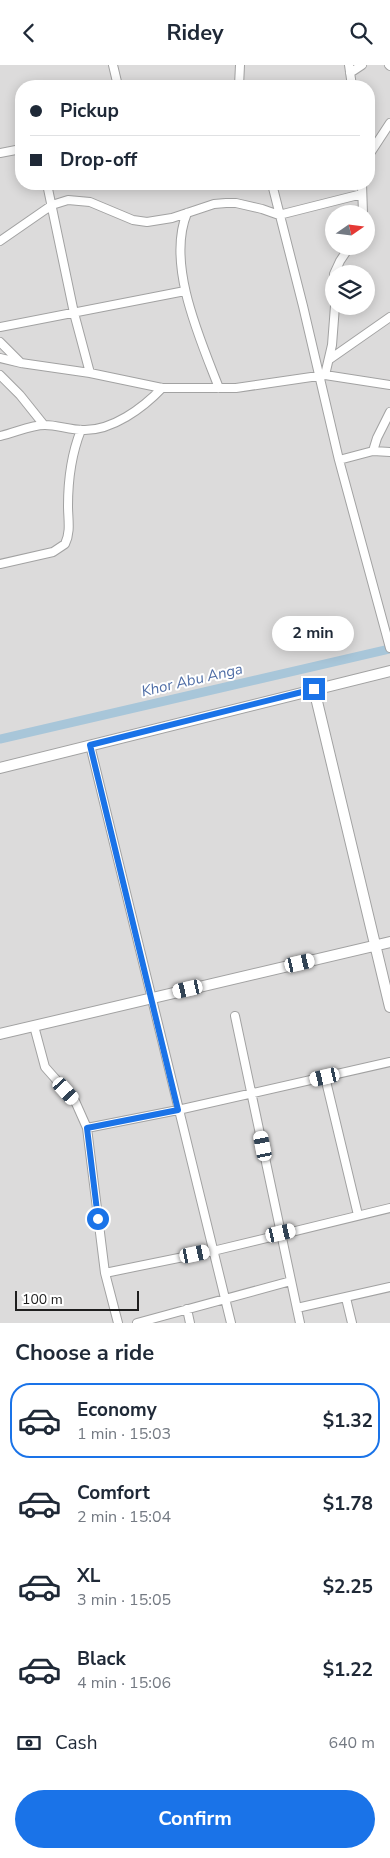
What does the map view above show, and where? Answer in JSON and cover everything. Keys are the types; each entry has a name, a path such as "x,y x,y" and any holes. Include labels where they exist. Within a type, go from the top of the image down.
{"street":[{"path":"113,65 117,80"},
{"path":"239,80 240,65"},
{"path":"349,69 362,65"},
{"path":"375,146 390,123"},
{"path":"0,153 15,150"},
{"path":"48,190 74,313 90,373"},
{"path":"273,190 321,375 339,460 390,648"},
{"path":"362,190 363,205"},
{"path":"0,241 52,205 68,200 90,202 134,220 147,222 172,218 214,204 236,203 279,215 362,194"},
{"path":"187,213 182,226 181,241 184,291 219,388"},
{"path":"0,327 184,291"},
{"path":"321,375 330,359 335,315"},
{"path":"330,359 390,317"},
{"path":"0,342 21,363"},
{"path":"0,358 90,373 162,388 253,386 321,375 390,385"},
{"path":"0,375 20,395 44,425"},
{"path":"0,436 44,425 80,430 98,429 122,418 150,400 162,388"},
{"path":"373,451 377,438 390,412"},
{"path":"0,564 52,552 65,545 69,530 68,506 71,462 80,430"},
{"path":"339,460 373,451 390,452"},
{"path":"381,618 390,615"},
{"path":"0,768 390,671"},
{"path":"314,689 390,1007"},
{"path":"90,745 231,1323"},
{"path":"0,1034 390,941"},
{"path":"235,1016 300,1323"},
{"path":"34,1026 45,1067 75,1101 87,1128 105,1273 118,1323"},
{"path":"87,1128 178,1110 390,1062"},
{"path":"325,1077 358,1215"},
{"path":"105,1273 213,1251 390,1208"},
{"path":"137,1323 291,1281"},
{"path":"297,1308 390,1287"},
{"path":"346,1298 352,1323"},
{"path":"187,1309 190,1323"}],"shaded area":[{"path":"0,65 390,65 390,1323 0,1323"}],"waterway":[{"name":"Khor Abu Anga","path":"0,739 390,649"}],"route":[{"path":"98,1219 87,1128 178,1110 90,745 314,689"}]}
